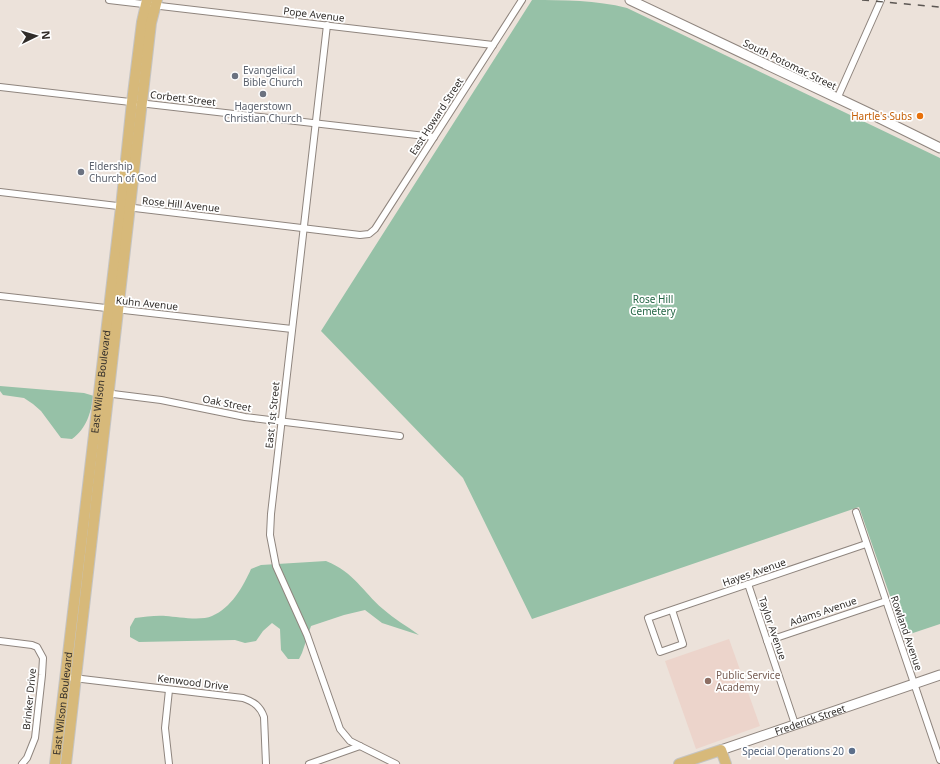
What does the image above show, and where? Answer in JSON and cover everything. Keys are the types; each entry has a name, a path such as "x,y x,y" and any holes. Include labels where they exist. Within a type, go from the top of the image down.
{"main road":[{"name":"South Potomac Street","path":"630,0 940,148"},
{"name":"East Wilson Boulevard","path":"66,764 109,393 114,309 137,102 142,22 151,2"},
{"name":"East Wilson Boulevard","path":"55,764 98,392 114,309"},
{"name":"Frederick Street","path":"679,764 940,675"},
{"path":"721,750 726,764"}],"street":[{"name":"Pope Avenue","path":"109,0 151,2 493,45"},
{"name":"East Howard Street","path":"360,235 369,234 375,229 522,0"},
{"path":"837,99 881,0"},
{"name":"East 1st Street","path":"327,25 271,514 270,535 273,554 280,578 311,647 340,729 350,741 396,764"},
{"name":"Corbett Street","path":"0,87 434,137"},
{"name":"Rose Hill Avenue","path":"0,192 360,235"},
{"name":"Kuhn Avenue","path":"0,296 292,329"},
{"name":"Oak Street","path":"98,392 161,400 225,414 400,436"},
{"name":"Rowland Avenue","path":"856,512 940,760"},
{"name":"Hayes Avenue","path":"672,610 683,644 660,652 648,618 866,544"},
{"name":"Taylor Avenue","path":"748,584 795,724"},
{"name":"Adams Avenue","path":"767,641 886,601"},
{"name":"Brinker Drive","path":"0,641 32,645 37,648 42,658 42,675 34,738 27,758 22,764"},
{"name":"Kenwood Drive","path":"65,677 243,698 251,701 258,705 262,710 264,717 266,764"},
{"path":"169,690 165,728 169,764"},
{"path":"309,764 360,746"}],"shaded area":[{"name":"Public Service Academy","path":"729,639 760,726 696,749 665,661"}],"green space":[{"name":"Rose Hill Cemetery","path":"532,0 592,2 627,8 940,158 940,624 904,636 859,507 532,619 463,478 321,331"},
{"path":"0,386 84,393 94,396 89,415 81,430 72,439 61,438 41,411 33,404 24,398 3,395 0,391"},
{"path":"326,561 344,571 387,613 419,635 382,623 365,610 311,626 299,659 288,659 281,650 280,629 272,623 263,631 256,641 245,643 235,640 139,642 130,637 130,627 135,618 162,616 202,618 212,616 225,608 236,596 251,569 261,565"}],"railway":[{"path":"862,0 940,7"}],"place":[{"name":"Evangelical Bible Church","path":"235,76"},
{"name":"Hagerstown Christian Church","path":"263,94"},
{"name":"Hartle's Subs","path":"920,116"},
{"name":"Eldership Church of God","path":"81,172"},
{"name":"Public Service Academy","path":"708,681"},
{"name":"Special Operations 20","path":"852,751"}]}
